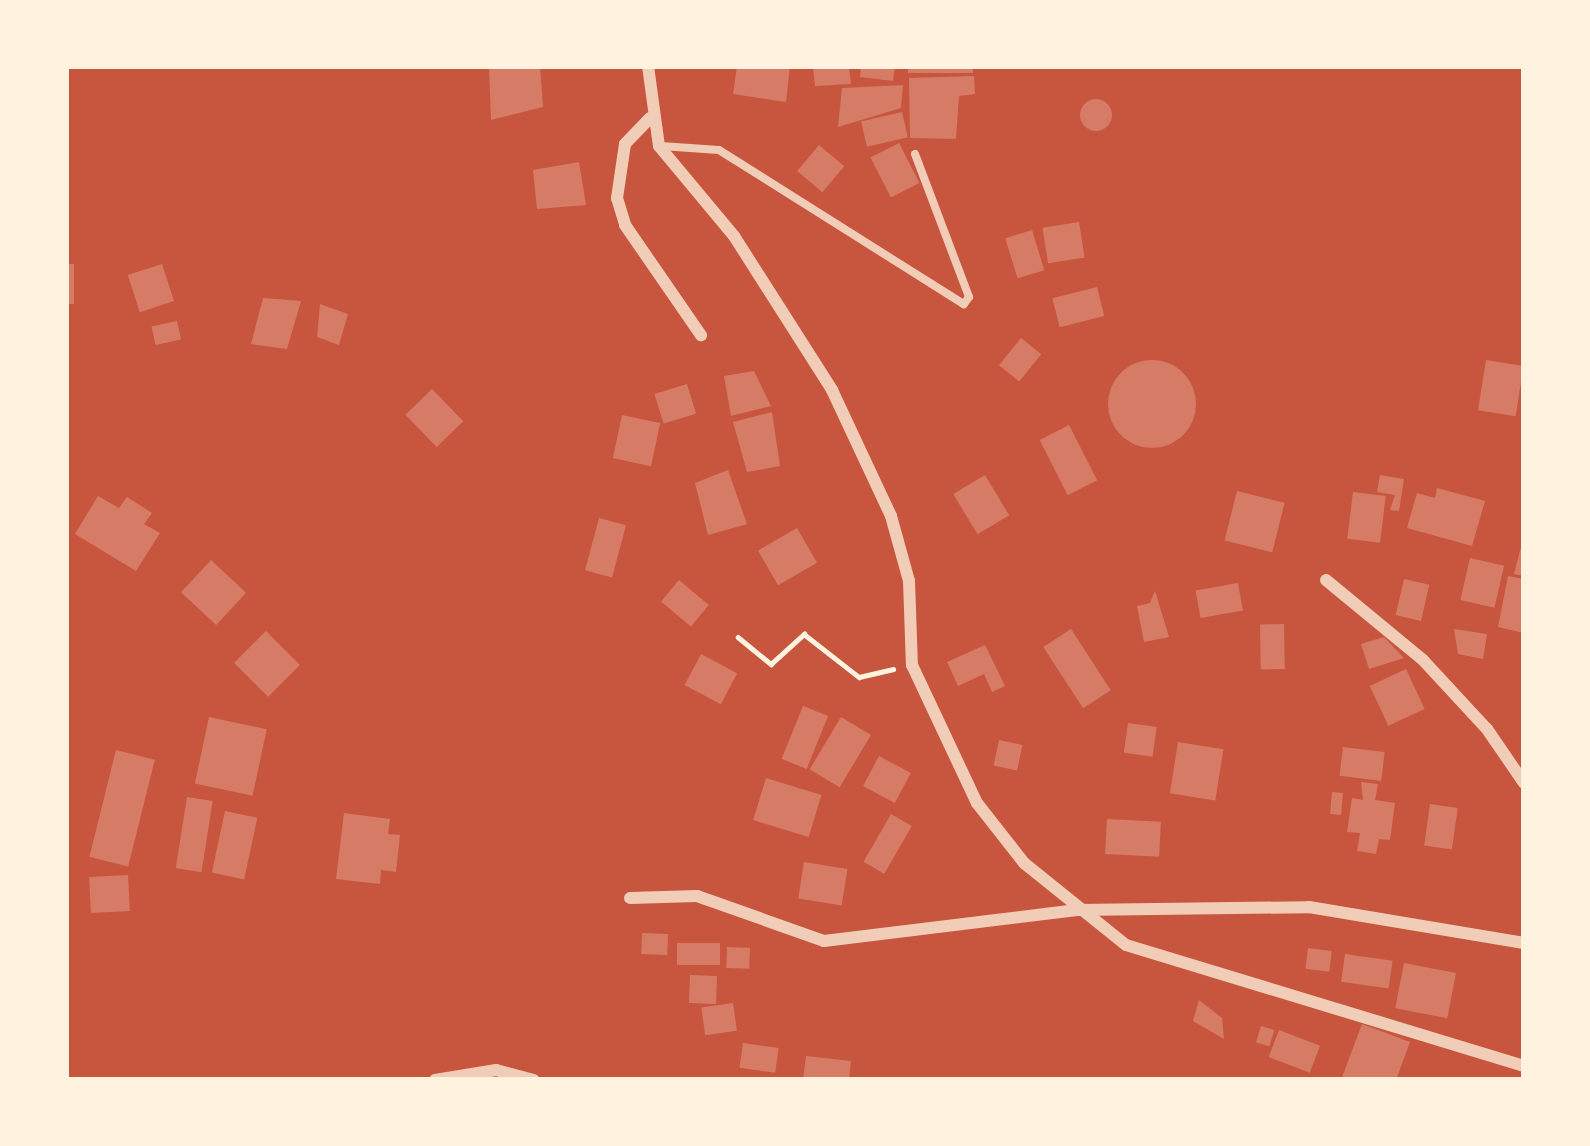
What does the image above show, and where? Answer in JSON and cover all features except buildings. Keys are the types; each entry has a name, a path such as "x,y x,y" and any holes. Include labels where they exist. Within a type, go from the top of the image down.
{"street":[{"path":"648,66 650,118 659,146 734,236 832,391 891,516 909,581 912,664 976,802 1024,863 1126,945 1524,1066"},
{"path":"650,118 625,144 617,197 625,226 701,335"},
{"path":"1327,580 1423,660 1524,783"},
{"path":"630,898 698,896 824,941 1078,910 1309,908 1524,944"},
{"path":"435,1080 496,1070 534,1080"}],"lane":[{"path":"659,146 719,150 964,304 969,297 915,154"}],"path":[{"path":"738,637 771,664 804,634 859,677 912,664"}]}
